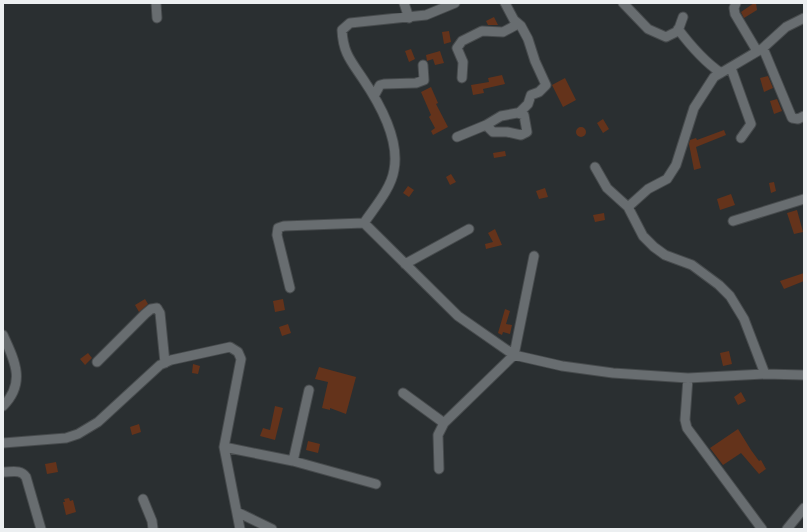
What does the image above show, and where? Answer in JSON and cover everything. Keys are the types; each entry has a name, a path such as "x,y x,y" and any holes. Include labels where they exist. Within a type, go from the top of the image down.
{"street":[{"path":"156,3 157,18"},
{"path":"404,3 409,18"},
{"path":"364,223 386,190 394,171 394,151 389,130 374,96 345,54 342,30 350,23 409,18 426,15 456,3"},
{"path":"505,3 514,20 528,39 534,60 546,85 539,92 531,94 528,104 519,114"},
{"path":"623,3 648,30 666,37 678,29 683,17"},
{"path":"736,3 734,8 735,14 760,50 792,118 798,119 804,116"},
{"path":"628,207 648,189 667,180 676,165 694,108 714,77 760,50 786,27 804,18"},
{"path":"462,78 463,62 457,48 462,41 482,31 503,32 518,24"},
{"path":"678,29 687,41 713,68 721,73"},
{"path":"374,96 380,85 416,83 424,80 423,65"},
{"path":"731,68 751,124 741,138"},
{"path":"457,137 501,116 519,114 524,115 527,132 521,135 507,132 493,132 486,124"},
{"path":"595,167 607,188 628,207 644,236 654,247 665,255 692,265 719,285 730,296 744,319 765,374"},
{"path":"733,221 804,199"},
{"path":"290,288 276,235 278,228 284,226 364,223 458,316 514,355 562,366 613,373 688,378 765,374 804,376"},
{"path":"404,264 468,229"},
{"path":"439,469 438,435 444,424 514,355 534,256"},
{"path":"97,362 145,314 151,309 157,308 160,313 165,363"},
{"path":"3,336 18,375 17,382 9,399 3,406"},
{"path":"3,443 66,438 78,434 98,422 154,370 165,363 230,347 238,352 241,359 224,447 240,529"},
{"path":"688,378 685,420 687,428 762,529"},
{"path":"293,461 309,390"},
{"path":"403,393 444,424"},
{"path":"224,447 293,461 376,484"},
{"path":"3,472 18,471 23,473 26,477 41,529"},
{"path":"144,499 153,529"},
{"path":"787,529 804,508"},
{"path":"237,512 272,529"}],"building":[{"path":"756,3 757,10 744,18 741,12"},
{"path":"494,17 498,25 488,25 486,21"},
{"path":"449,31 451,42 444,44 442,32"},
{"path":"411,49 415,59 409,62 405,51"},
{"path":"440,51 444,63 435,65 433,59 427,61 426,55"},
{"path":"502,75 505,84 483,89 484,93 473,95 471,85 489,82 488,78"},
{"path":"768,76 773,88 764,92 760,78"},
{"path":"565,78 576,100 563,107 552,85"},
{"path":"431,87 438,103 436,104 448,127 433,135 431,131 435,128 429,117 431,115 421,92"},
{"path":"777,99 782,111 774,114 770,101"},
{"path":"603,119 609,129 603,133 597,123"},
{"path":"581,127 586,132 581,137 576,132"},
{"path":"724,130 726,135 696,147 701,168 694,170 689,144 690,140 696,138 697,140"},
{"path":"505,151 506,156 494,158 493,153"},
{"path":"451,174 456,182 450,185 446,177"},
{"path":"774,182 776,191 771,193 769,183"},
{"path":"408,186 414,190 409,197 403,193"},
{"path":"545,188 548,197 539,199 536,191"},
{"path":"731,194 735,205 720,210 717,199"},
{"path":"797,210 803,232 794,234 787,213"},
{"path":"604,213 605,220 595,222 593,215"},
{"path":"495,229 502,245 486,249 485,244 493,242 488,233"},
{"path":"804,273 804,281 784,289 780,281"},
{"path":"145,299 148,304 139,312 135,305"},
{"path":"283,299 285,310 275,312 273,301"},
{"path":"505,309 510,311 506,324 512,325 510,334 503,332 502,335 498,333"},
{"path":"288,324 291,333 282,336 279,327"},
{"path":"729,351 732,364 723,366 720,353"},
{"path":"88,353 92,358 85,365 80,359"},
{"path":"193,364 200,366 198,374 192,373"},
{"path":"319,367 356,377 346,414 330,408 330,410 322,408 328,382 315,379"},
{"path":"741,392 746,401 738,405 734,397"},
{"path":"275,406 283,408 275,440 260,436 263,428 270,430"},
{"path":"139,424 141,432 132,435 130,427"},
{"path":"738,429 751,450 759,461 761,460 766,469 759,474 741,453 723,465 710,448"},
{"path":"308,441 320,444 318,453 306,450"},
{"path":"56,462 58,472 47,474 45,464"},
{"path":"69,498 70,501 73,500 76,512 66,515 63,502 65,502 64,499"}]}
